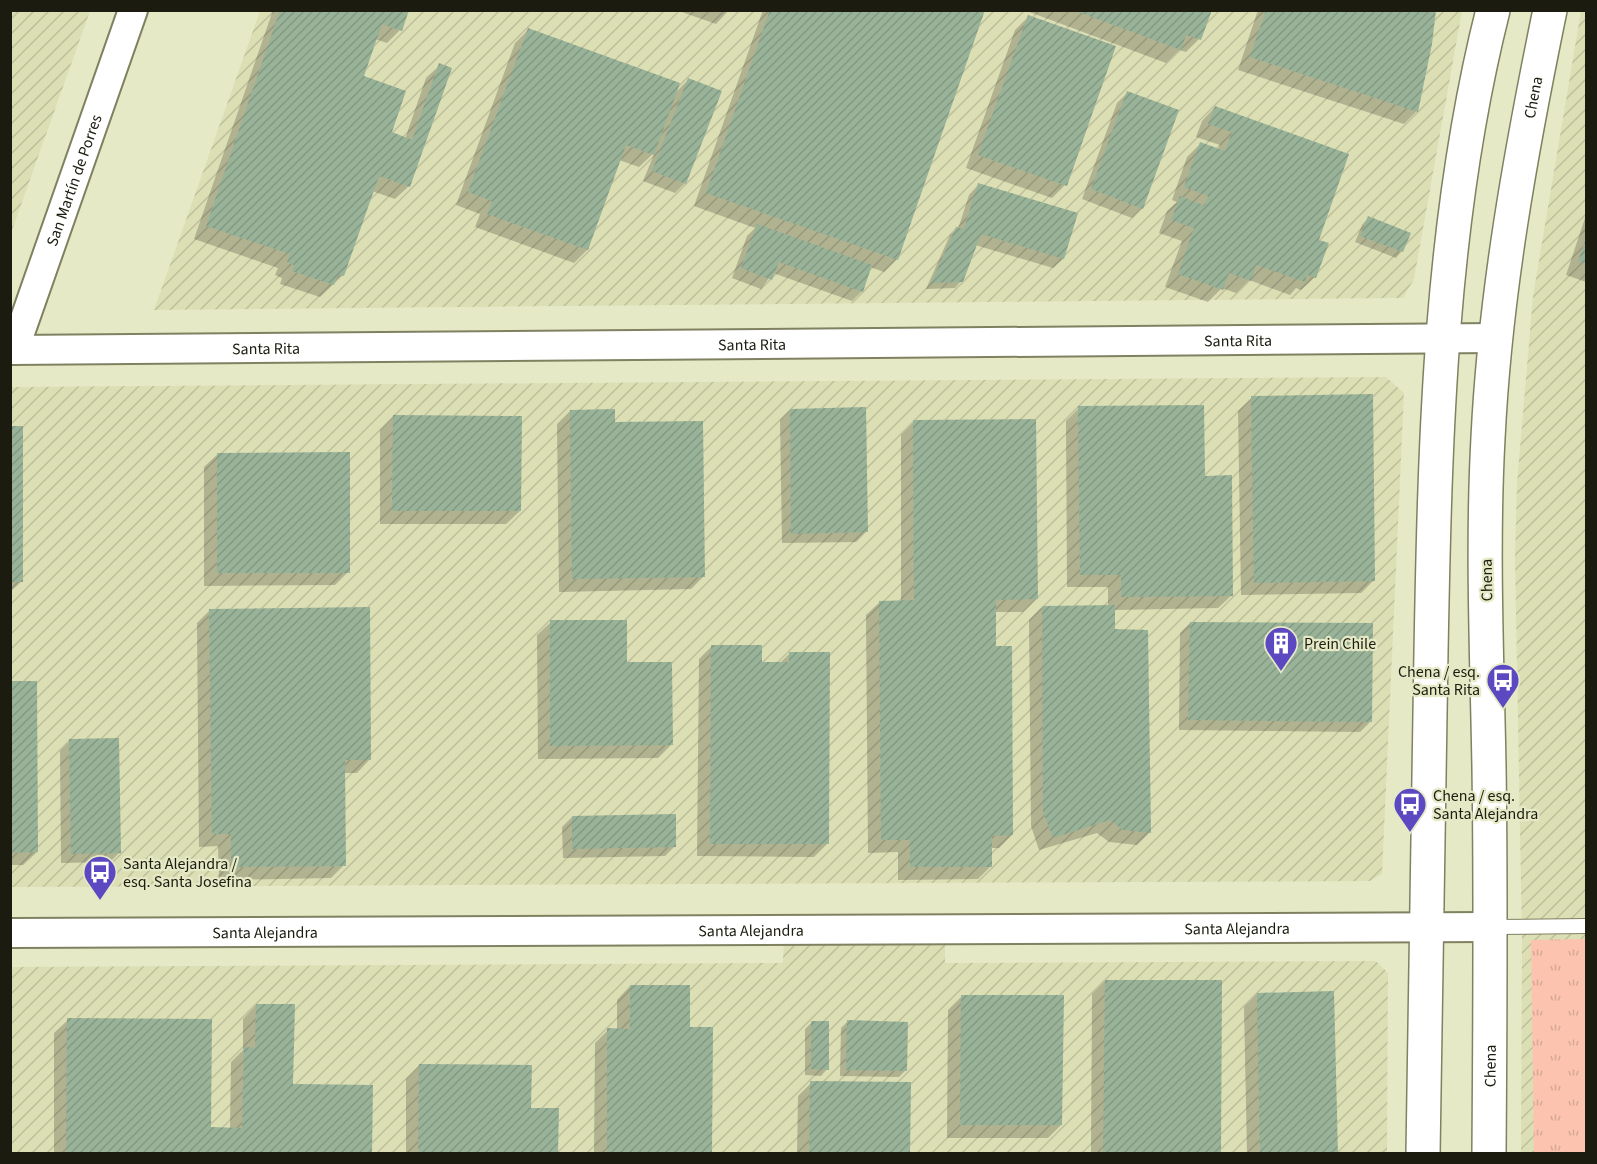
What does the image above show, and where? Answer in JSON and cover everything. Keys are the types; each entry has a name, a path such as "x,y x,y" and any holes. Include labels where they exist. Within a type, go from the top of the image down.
{"street":[{"name":"San Martín de Porres","path":"13,350 133,10"},
{"path":"1424,1154 1435,444 1442,339 1461,176 1474,95 1493,10"},
{"name":"Chena","path":"1489,1154 1491,927 1485,501 1496,338 1524,133 1550,10"},
{"name":"Santa Rita","path":"13,350 1496,338"},
{"name":"Santa Alejandra","path":"10,933 1491,927"}],"lane":[{"path":"1491,927 1587,926"}],"shaded area":[{"path":"10,11 90,11 11,233"},
{"path":"260,11 1462,11 1414,279 1403,298 154,310"},
{"path":"1581,11 1586,11 1586,1153 1521,1154 1522,939 1515,558 1517,483 1533,296"},
{"path":"1386,377 1404,393 1382,874 1370,881 11,887 10,387"},
{"path":"784,931 945,932 945,963 1376,961 1388,973 1387,1153 11,1153 10,967 783,963"}],"green space":[{"path":"1586,939 1586,1153 1534,1153 1531,940"}],"building":[{"path":"280,10 409,10 402,31 382,24 364,76 406,91 392,132 412,140 439,63 452,68 410,187 379,176 344,276 338,275 334,285 292,271 294,265 287,262 290,254 206,226"},
{"path":"770,10 985,10 898,260 706,193"},
{"path":"1073,10 1212,10 1201,40 1186,35 1181,50"},
{"path":"1266,10 1436,10 1432,44 1418,112 1250,57"},
{"path":"1028,15 1116,46 1067,186 978,155"},
{"path":"528,28 680,83 654,155 626,145 588,250 487,214 492,201 468,192"},
{"path":"688,78 722,91 686,184 652,171"},
{"path":"1127,91 1179,110 1143,209 1091,189"},
{"path":"1215,106 1349,154 1319,240 1329,243 1316,278 1307,275 1305,282 1256,265 1251,281 1229,273 1223,290 1178,274 1194,228 1171,220 1180,196 1205,206 1208,196 1184,187 1200,142 1225,151 1232,132 1208,124"},
{"path":"978,183 1078,213 1064,259 981,234 963,282 931,283 956,227 964,229"},
{"path":"1368,216 1411,233 1403,252 1360,236"},
{"path":"757,224 872,265 863,292 779,262 772,280 741,268"},
{"path":"1586,238 1586,264 1578,261"},
{"path":"1373,394 1375,581 1254,583 1251,396"},
{"path":"1204,405 1205,476 1232,475 1233,596 1121,597 1121,575 1080,575 1078,406"},
{"path":"866,407 868,532 791,534 790,409"},
{"path":"615,409 615,422 703,421 705,577 572,579 570,410"},
{"path":"393,415 522,416 521,511 392,511"},
{"path":"1036,419 1038,599 996,600 996,646 1012,646 1013,835 992,836 992,867 910,867 910,840 881,840 879,601 914,600 913,420"},
{"path":"10,426 23,426 23,582 10,582"},
{"path":"350,452 350,573 217,573 217,453"},
{"path":"1115,605 1115,629 1148,630 1151,833 1123,830 1110,820 1053,838 1043,812 1042,606"},
{"path":"370,607 371,760 345,760 346,866 231,867 231,834 212,834 209,609"},
{"path":"550,620 627,620 627,662 672,662 673,745 550,746"},
{"name":"Prein Chile","path":"1190,622 1373,623 1372,722 1188,720"},
{"path":"711,645 762,645 762,662 789,662 789,652 830,652 829,844 710,844"},
{"path":"10,681 37,681 38,852 10,853"},
{"path":"119,738 121,853 71,854 69,739"},
{"path":"676,814 676,847 572,849 572,816"},
{"path":"1105,980 1222,980 1221,1154 1103,1154"},
{"path":"630,985 690,985 690,1027 713,1027 712,1154 607,1154 607,1028 630,1029"},
{"path":"1334,991 1338,1154 1260,1154 1257,993"},
{"path":"961,995 1064,995 1062,1125 960,1125"},
{"path":"256,1004 295,1004 293,1084 373,1085 372,1154 66,1154 67,1018 212,1019 211,1127 242,1128 244,1047 255,1048"},
{"path":"847,1020 908,1022 907,1071 846,1070"},
{"path":"811,1021 829,1021 829,1070 811,1069"},
{"path":"419,1064 532,1065 531,1108 559,1108 558,1154 418,1154"},
{"path":"810,1081 911,1082 910,1154 809,1154"}],"place":[{"name":"Prein Chile","path":"1281,672"},
{"name":"Chena / esq. Santa Rita","path":"1503,709"},
{"name":"Chena / esq. Santa Alejandra","path":"1410,833"},
{"name":"Santa Alejandra / esq. Santa Josefina","path":"100,901"}]}
